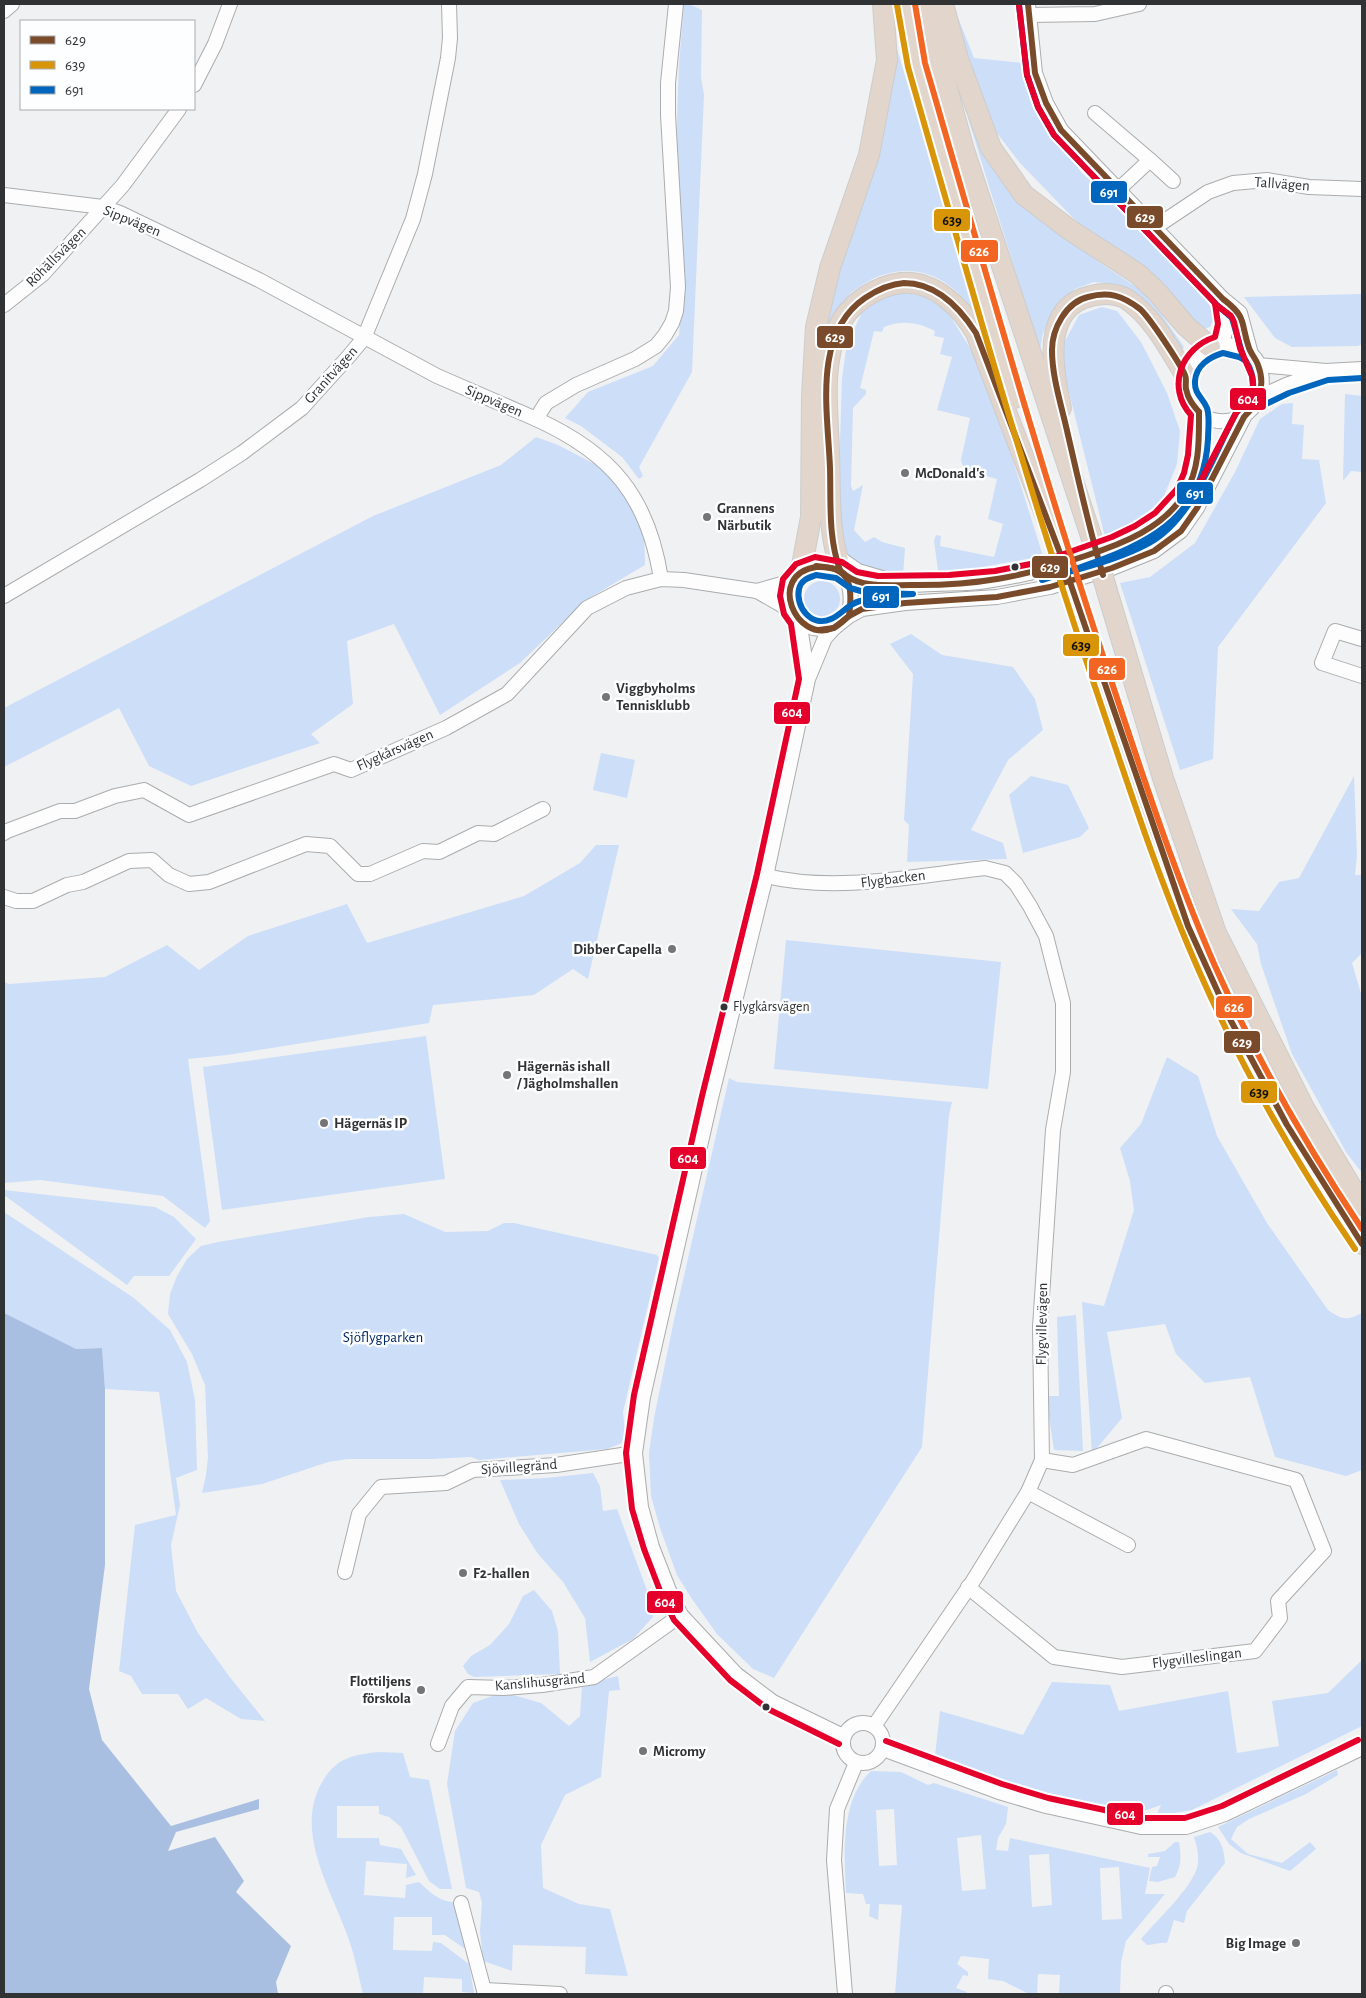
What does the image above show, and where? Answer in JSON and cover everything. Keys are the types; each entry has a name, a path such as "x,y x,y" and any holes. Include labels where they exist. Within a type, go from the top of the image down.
{"highway":[{"path":"796,576 811,517 812,396 816,327 830,268 869,155 887,60 883,4"},
{"path":"906,4 916,65 1073,596 1188,926 1231,1021 1287,1125 1362,1244"},
{"path":"924,4 963,146 1092,539 1163,778 1216,933 1304,1108 1362,1205"},
{"path":"943,4 958,59 991,148 1024,195 1070,230 1138,274 1157,292 1186,326 1216,346"},
{"path":"842,568 832,530 828,392 832,348 838,328 846,314 854,306 872,293 891,285 909,282 932,289 951,301 966,316 976,333 1060,553"},
{"path":"1092,539 1055,378 1052,348 1057,328 1066,310 1082,298 1102,293 1126,298 1142,311 1152,323 1186,376"}],"street":[{"path":"4,11 12,4"},
{"path":"195,82 215,44 230,4"},
{"name":"Granitvägen","path":"4,596 58,566 86,546 200,480 242,453 302,408 364,338 413,219 422,184 435,131 448,58 450,38 449,4"},
{"name":"Sippvägen","path":"4,195 103,208 120,213 232,266 437,376 536,419 546,403 576,385 635,359 656,346 665,334 676,311 678,287 668,84 676,4"},
{"path":"843,1736 773,1702 736,1674 681,1615 652,1547 641,1507 635,1453 643,1397 711,1098 766,876 808,679 825,638 849,616 862,609 997,597 1050,587 1112,568 1154,551 1181,531 1192,516 1244,417 1260,397 1263,385 1240,313 1223,299 1061,130 1046,103 1035,73 1029,9 1095,14 1139,4"},
{"name":"Röhällsvägen","path":"4,306 43,274 103,208 142,162 177,110"},
{"path":"1094,113 1173,181"},
{"path":"1118,190 1150,160"},
{"name":"Tallvägen","path":"1154,228 1208,192 1233,183 1267,180 1309,187 1362,189"},
{"path":"1216,346 1227,324 1223,299"},
{"path":"1244,417 1228,422 1212,420 1199,412 1190,402 1186,389 1186,376 1194,358 1216,346 1235,346 1255,360 1326,370 1362,369"},
{"path":"1260,397 1326,370"},
{"path":"842,568 858,583 905,585 984,582 1027,574 1108,548 1150,529 1178,503 1190,484 1198,455 1199,412"},
{"path":"536,419 563,431 595,452 618,474 633,495 648,525 661,579"},
{"path":"808,679 796,616 789,594 796,576 815,566 842,568 905,585"},
{"path":"842,568 851,592 849,616"},
{"name":"Flygkårsvägen","path":"757,591 796,576"},
{"name":"Flygkårsvägen","path":"4,833 7,830 60,811 75,811 115,796 144,790 189,815 334,764 351,770 446,728 506,694 587,608 626,588 661,579 684,580 757,591 796,616"},
{"path":"796,616 806,625 820,630 834,628"},
{"path":"1361,636 1335,631 1322,664 1362,676"},
{"path":"4,897 16,901 33,901 67,885 83,882 129,861 152,860 169,874 189,884 209,882 306,844 330,846 358,874 370,874 423,851 439,852 478,833 494,834 544,810"},
{"name":"Flygbacken","path":"766,876 788,881 854,883 985,868 1005,874 1016,884"},
{"name":"Flygvillevägen","path":"874,1726 968,1587 1028,1492 1042,1460 1040,1326 1053,1130 1063,1072 1063,1003 1046,936 1016,884"},
{"name":"Flygvilleslingan","path":"968,1587 1054,1657 1122,1667 1255,1651 1280,1618 1278,1601 1324,1551 1296,1480 1146,1439 1073,1465 1042,1460"},
{"name":"Sjövillegränd","path":"345,1572 359,1514 382,1488 446,1483 473,1470 556,1465 635,1453"},
{"path":"1028,1492 1128,1545"},
{"name":"Kanslihusgränd","path":"438,1744 452,1706 468,1687 504,1688 594,1677 681,1615"},
{"path":"856,1724 874,1726 882,1736 883,1749 869,1763 856,1763 845,1754 843,1736 856,1724"},
{"path":"883,1749 999,1792 1046,1806 1141,1827 1186,1826 1225,1814 1362,1748"},
{"path":"845,1994 834,1860 837,1809 856,1763"},
{"path":"462,1903 485,1992 560,1994"}],"green space":[{"path":"684,4 689,4 702,10 701,77 704,95 692,372 639,467 643,476 639,479 622,457 581,426 565,418 588,392 653,366 679,335 683,289 676,148 679,64"},
{"path":"953,5 974,58 1023,63 1030,101 1081,172 1153,238 1211,307 1213,321 1210,327 1200,330 1153,282 1078,223 1020,163 990,124 970,76"},
{"path":"897,49 978,318 956,291 937,278 926,274 904,271 881,275 849,295 835,319 820,362 826,317 892,56"},
{"path":"967,115 983,148 1047,223 1100,263 1141,290 1162,315 1184,347 1180,353 1127,288 1094,282 1075,289 1060,301 1043,333 1040,351"},
{"path":"901,292 926,297 947,311 970,348 992,394 1043,556 944,574 938,570 934,541 936,535 941,536 940,546 994,557 1003,524 988,519 997,479 964,470 961,460 970,418 937,410 952,357 940,354 944,338 934,336 935,331 910,323 884,327 882,332 874,331 860,388 866,390 866,394 853,408 851,486 853,491 863,485 854,530 865,542 874,537 882,542 905,548 903,575 866,568 845,554 838,506 842,378 847,343 862,313 879,299"},
{"path":"1362,294 1362,344 1358,346 1292,347 1275,338 1244,297"},
{"path":"1102,307 1117,311 1141,342 1167,393 1180,431 1177,464 1161,503 1129,526 1105,537 1063,368 1064,343 1079,315"},
{"path":"1345,394 1362,396 1362,472 1351,471 1343,481"},
{"path":"1293,403 1292,424 1304,425 1302,459 1319,460 1326,503 1218,647 1213,759 1180,770 1120,583 1150,577 1195,543 1235,472 1260,419 1282,404"},
{"path":"536,437 558,445 612,473 644,526 645,565 586,600 520,663 440,715 394,624 347,641 353,704 311,734 320,743 191,786 149,766 119,708 4,767 4,708 373,516 501,465"},
{"path":"822,581 829,582 835,586 839,592 839,606 835,612 829,616 822,617 815,616 809,612 805,606 804,599 805,592 809,586 815,582"},
{"path":"911,634 942,655 1013,667 1035,699 1043,730 1008,760 971,830 1003,843 1007,859 907,862 909,825 904,820 913,674 890,644"},
{"path":"601,753 635,760 627,798 593,790"},
{"path":"1031,776 1068,785 1089,828 1080,837 1023,853 1009,795"},
{"path":"1354,776 1357,856 1355,875 1362,875 1362,953 1352,963 1362,997 1362,1173 1346,1152 1292,1054 1261,964 1257,944 1231,909 1259,911 1279,882 1299,878"},
{"path":"596,845 619,845 588,979 573,969 534,995 433,1005 429,1023 227,1055 188,1059 210,1221 205,1228 163,1196 40,1180 4,1183 4,982 9,984 105,977 167,945 199,970 248,936 347,904 367,943 524,896 580,863"},
{"path":"786,940 1001,962 988,1089 774,1069"},
{"name":"Hägernäs IP","path":"426,1036 445,1179 222,1210 203,1067"},
{"path":"1167,1057 1198,1076 1217,1136 1267,1223 1328,1310 1337,1316 1345,1318 1362,1313 1362,1470 1346,1476 1275,1457 1250,1377 1205,1383 1176,1354 1165,1324 1107,1332 1122,1418 1092,1454 1082,1302 1104,1306 1134,1210 1130,1181 1120,1148 1141,1124"},
{"path":"729,1078 737,1082 952,1102 949,1115 922,1447 774,1678 753,1669 717,1634 692,1599 677,1575 651,1496 649,1453 654,1418 674,1320"},
{"path":"4,1190 155,1207 174,1217 196,1239 169,1276 134,1276 127,1285 4,1195"},
{"path":"4,1212 134,1298 170,1330 187,1362 195,1400 197,1470 176,1478 180,1505 171,1545 176,1591 198,1633 265,1721 241,1719 206,1698 188,1709 178,1694 142,1694 131,1676 119,1671 135,1525 176,1515 159,1392 105,1389 102,1348 77,1349 4,1340"},
{"name":"Sjöflygparken","path":"404,1214 445,1232 488,1231 504,1223 514,1223 657,1255 659,1258 623,1412 625,1432 622,1443 607,1449 479,1460 471,1457 348,1459 328,1462 262,1484 202,1493 208,1457 205,1385 192,1354 168,1314 170,1294 177,1276 187,1259 201,1246 218,1242 369,1217"},
{"path":"1076,1315 1083,1451 1054,1450 1046,1396 1059,1396 1057,1317"},
{"path":"593,1473 600,1486 603,1511 617,1509 648,1593 653,1617 633,1639 590,1662 585,1618 563,1582 538,1554 519,1524 500,1480"},
{"path":"534,1590 552,1611 558,1631 560,1674 474,1677 468,1674 463,1666 471,1656 490,1645 509,1624 523,1596"},
{"path":"1362,1660 1362,1726 1192,1810 1156,1816 1161,1805 1135,1814 1028,1788 935,1756 940,1711 1023,1735 1052,1682 1110,1685 1119,1711 1228,1691 1237,1753 1279,1746 1272,1701 1328,1693"},
{"path":"618,1676 620,1690 609,1691 601,1777 565,1795 541,1845 543,1888 579,1904 610,1909 628,1976 585,1974 586,1947 513,1945 512,1971 483,1961 480,1931 482,1903 479,1892 466,1888 447,1784 455,1731 473,1703 503,1692 541,1703 569,1726 580,1716 582,1685"},
{"path":"379,1752 403,1753 410,1777 429,1780 452,1889 440,1889 429,1881 401,1827 389,1817 379,1814 379,1806 337,1806 337,1838 379,1838 380,1845 401,1849 416,1875 406,1878 407,1864 366,1861 364,1895 405,1898 406,1885 419,1882 439,1898 455,1902 465,1949 445,1935 432,1935 432,1917 394,1917 393,1950 432,1951 433,1942 441,1943 469,1964 474,1993 462,1992 462,1979 424,1977 423,1994 363,1994 351,1946 320,1867 314,1846 313,1806 325,1777 337,1764 351,1757"},
{"path":"1337,1770 1338,1775 1306,1794 1249,1819 1237,1827 1231,1839 1248,1854 1282,1863 1310,1842 1316,1849 1290,1871 1241,1853 1229,1844 1218,1827"},
{"path":"871,1771 901,1772 928,1785 934,1783 1008,1807 1006,1824 998,1838 996,1850 1008,1851 1010,1838 1150,1868 1145,1894 1165,1894 1126,1941 1121,1962 1120,1994 1059,1994 1060,1975 1038,1974 1037,1994 1029,1994 1003,1981 988,1979 989,1959 961,1956 957,1964 968,1972 968,1976 963,1975 956,1988 967,1992 967,1994 895,1994 902,1905 879,1904 878,1920 869,1916 870,1904 866,1904 863,1894 846,1893 846,1829 849,1812 861,1783","holes":["894,1809 897,1865 879,1866 876,1810","981,1835 986,1889 962,1891 957,1838","1049,1854 1052,1905 1032,1907 1029,1855","1119,1867 1122,1919 1102,1920 1100,1868"]},
{"path":"1210,1832 1220,1842 1225,1863 1187,1911 1184,1923 1174,1920 1167,1943 1147,1945 1141,1939 1188,1886 1197,1868 1198,1856 1194,1837"},
{"path":"1175,1842 1179,1842 1180,1864 1175,1877 1158,1882 1149,1881 1152,1867 1157,1866 1160,1857 1148,1857 1148,1854 1165,1851"}],"shaded area":[{"path":"4,1313 76,1349 102,1348 105,1389 105,1565 89,1689 102,1740 171,1826 259,1799 259,1809 176,1832 168,1851 215,1837 244,1881 236,1892 291,1946 276,1982 278,1994 4,1994"}],"transit line":[{"name":"626","path":"915,4 925,63 1036,444 1083,595 1171,857 1215,966 1247,1034 1302,1133 1362,1229"},
{"name":"629","path":"819,630 834,628 849,616 862,609 905,603 997,597 1050,587 1112,568 1154,551 1181,531 1197,508 1244,417 1254,406 1260,393 1260,373 1249,348 1240,316 1061,130 1046,103 1035,73 1028,4"},
{"name":"639","path":"897,5 908,67 1018,446 1065,597 1155,860 1199,971 1251,1079 1311,1182 1355,1249"},
{"name":"691","path":"1019,5 1027,75 1038,107 1054,135 1217,305 1232,318 1243,356"},
{"name":"604","path":"839,1744 768,1709 730,1680 674,1620 662,1596 644,1549 632,1509 626,1453 634,1395 702,1096 757,874 799,679 791,624 784,614 780,596 783,579 796,564 815,557 842,562 857,572 878,576 949,575 995,571 1041,562 1112,537 1135,526 1155,513 1177,489 1184,473 1188,455 1191,415 1183,404 1179,393 1181,370 1193,350 1203,342 1215,337 1218,324 1215,303 1054,135 1038,107 1027,75 1019,5"},
{"name":"629","path":"840,570 836,558 831,519 826,400 830,353 837,332 848,313 865,298 879,290 894,285 904,283 916,284 937,292 955,306 976,333 1060,553 1188,926 1231,1021 1287,1125 1362,1244"},
{"name":"629","path":"1103,575 1084,505 1052,361 1055,334 1067,310 1080,300 1096,295 1116,296 1140,309 1177,360 1186,377 1188,396 1199,412"},
{"name":"604","path":"1195,492 1236,413 1247,401 1253,387 1252,376 1240,348 1234,322 1231,316 1215,304"},
{"name":"691","path":"1223,353 1246,361 1252,375 1252,394 1235,415 1200,486 1177,519 1164,533 1137,549 1099,563 1042,580 1074,570 1137,545 1172,520 1186,505 1197,486 1204,464 1208,439 1208,412 1196,389 1196,376 1204,363 1223,353"},
{"name":"691","path":"1264,405 1289,393 1328,380 1362,378"},
{"name":"629","path":"816,566 836,569 850,578 869,584 956,584 999,579 1041,570 1113,546 1154,525 1166,516 1185,493 1194,474 1196,464 1199,443 1199,412"},
{"name":"629","path":"816,567 828,567 843,574 850,587 849,616 833,628 820,630 808,626 798,618 792,606 790,594 792,582 801,573 816,567"},
{"name":"691","path":"816,575 836,578 850,588 868,593 913,594 860,601 831,619 817,620 806,614 798,596 801,583 816,575"},
{"name":"604","path":"886,1741 1002,1784 1048,1798 1142,1818 1185,1818 1222,1806 1358,1740"}],"place":[{"name":"McDonald's","path":"905,473"},
{"name":"Grannens Närbutik","path":"707,517"},
{"name":"Viggbyholms Tennisklubb","path":"606,697"},
{"name":"Dibber Capella","path":"672,949"},
{"name":"Flygkårsvägen","path":"724,1007"},
{"name":"Hägernäs ishall / Jägholmshallen","path":"507,1075"},
{"name":"Hägernäs IP","path":"324,1123"},
{"name":"F2-hallen","path":"463,1573"},
{"name":"Flottiljens förskola","path":"421,1690"},
{"name":"Micromy","path":"643,1751"},
{"name":"Big Image","path":"1296,1943"}]}
